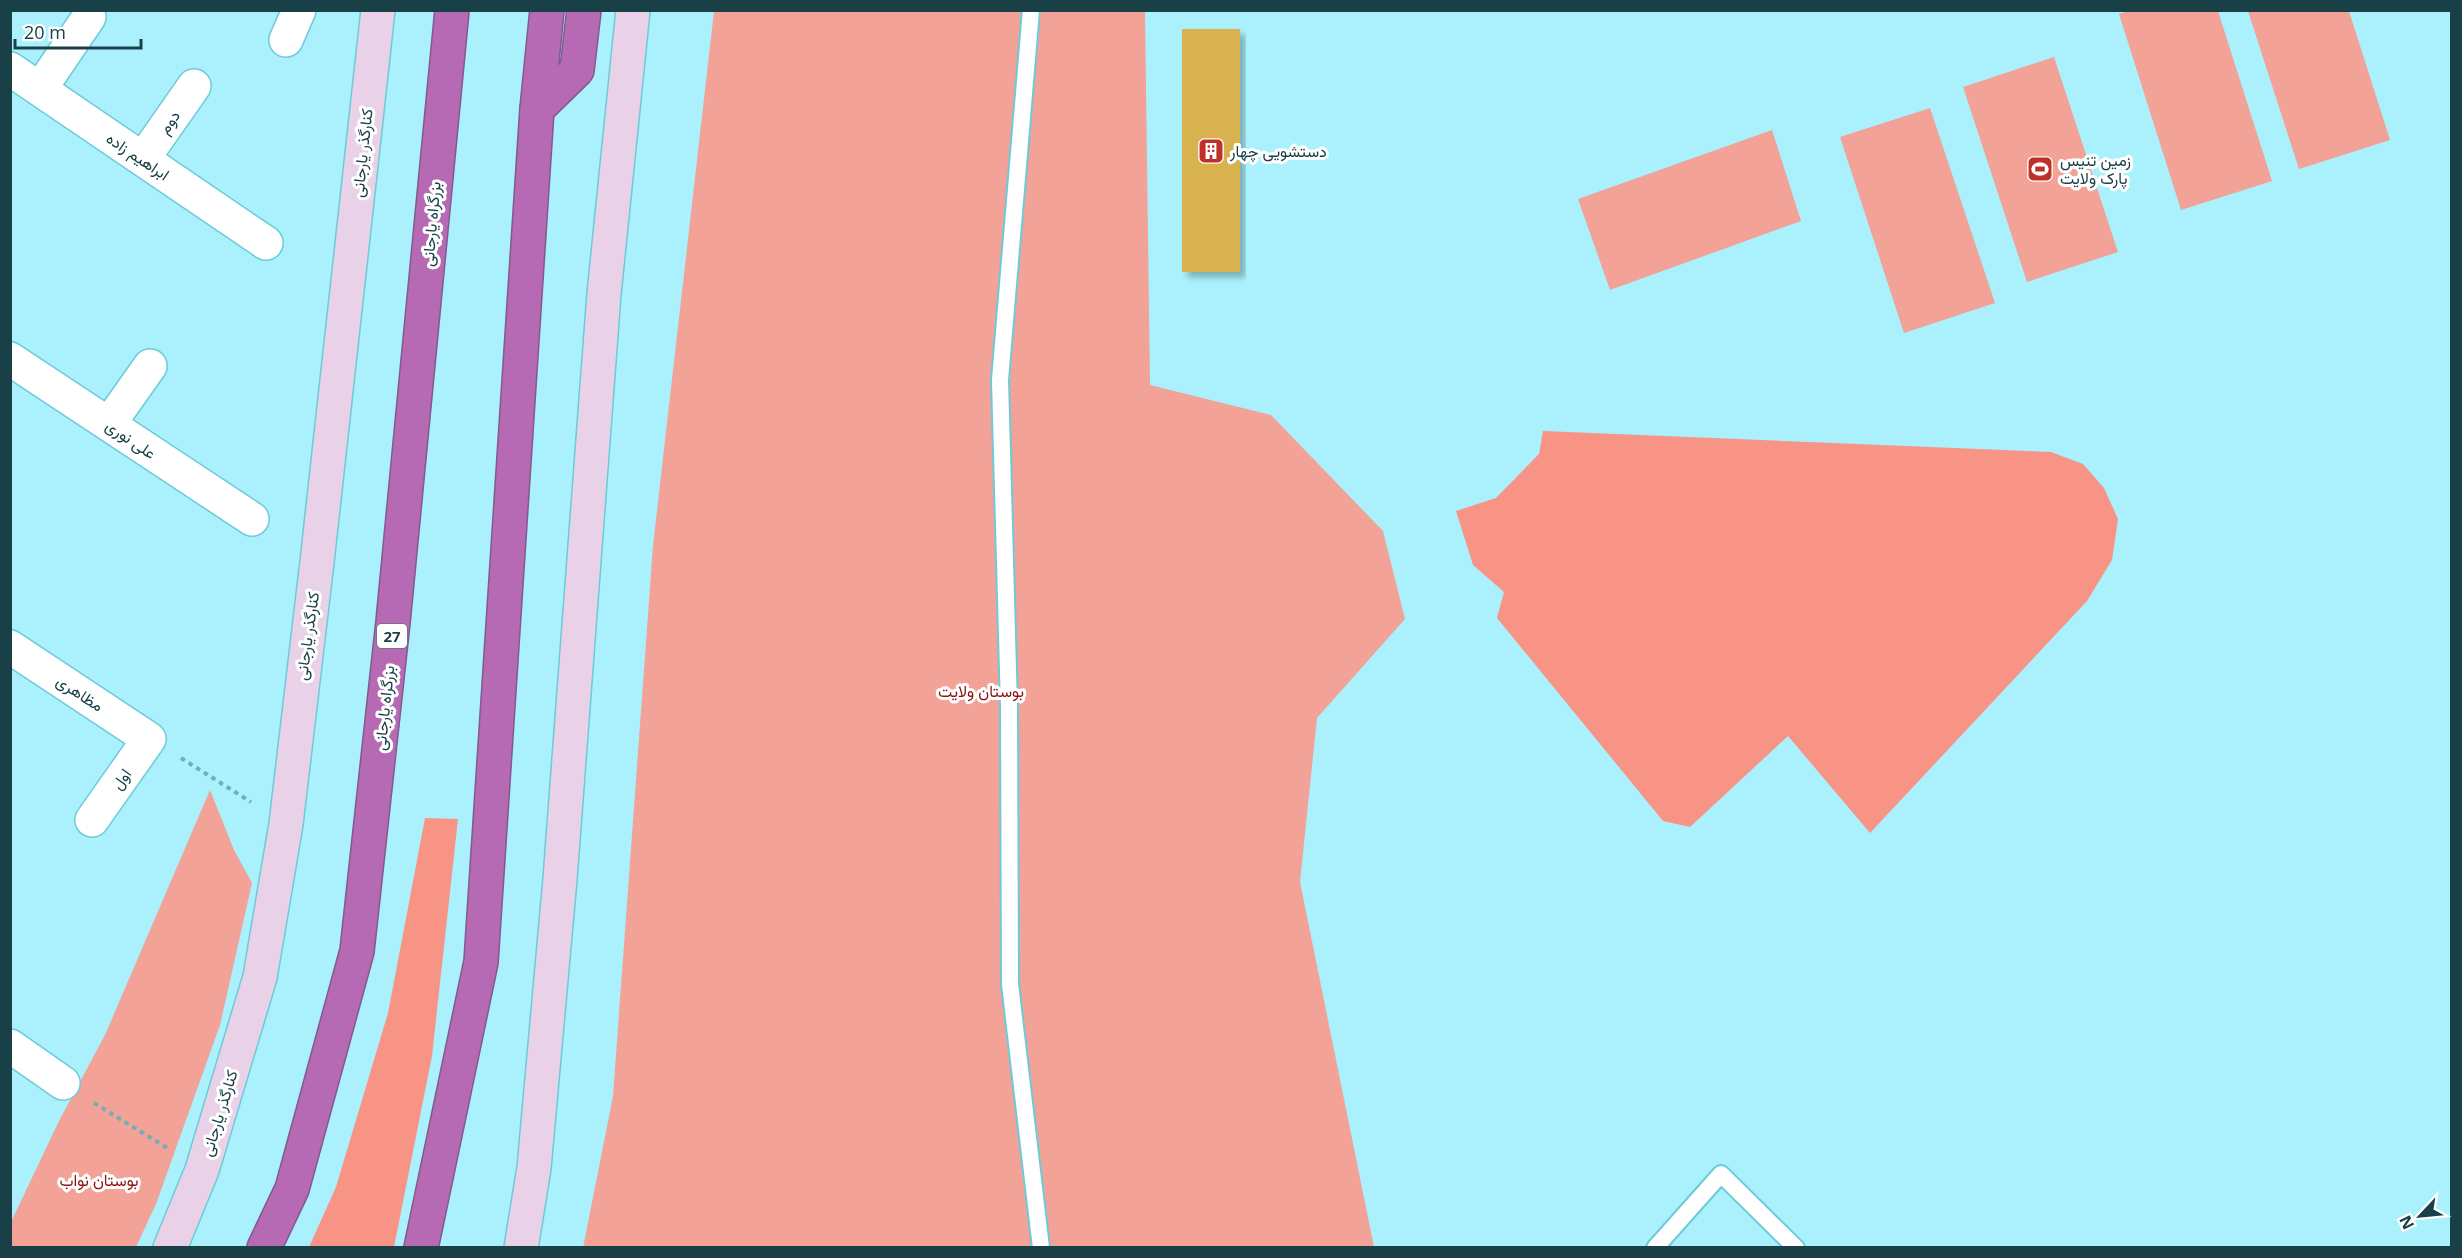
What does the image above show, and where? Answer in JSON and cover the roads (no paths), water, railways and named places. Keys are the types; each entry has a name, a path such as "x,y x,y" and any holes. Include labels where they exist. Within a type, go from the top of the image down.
{"highway":[{"name":"بزرگراه یارجانی","path":"264,1248 292,1189 357,951 393,622 453,10"},
{"path":"421,1248 481,962 537,108 547,10"},
{"path":"537,108 576,70 584,10"}],"street":[{"path":"286,40 299,10"},
{"name":"کنارگذر یارجانی","path":"170,1248 202,1170 260,977 286,824 378,10"},
{"path":"521,1248 537,1144 559,890 604,294 633,10"},
{"path":"40,89 89,17"},
{"name":"ابراهیم زاده","path":"10,69 266,243"},
{"name":"دوم","path":"143,159 194,86"},
{"name":"علی نوری","path":"10,359 252,519"},
{"path":"109,424 150,366"},
{"name":"مظاهری","path":"14,657 150,739"},
{"name":"اول","path":"92,820 150,739"},
{"path":"10,1046 63,1083"}],"lane":[{"path":"1031,10 1000,380 1009,707 1010,984 1041,1248"},
{"path":"1655,1248 1721,1174 1796,1248"}],"place":[{"name":"دستشویی چهار","path":"1211,151"},
{"name":"زمین تنیس پارک ولایت","path":"2040,169"}],"park label":[{"name":"بوستان ولایت","path":"981,691"},
{"name":"بوستان نواب","path":"99,1180"}]}
